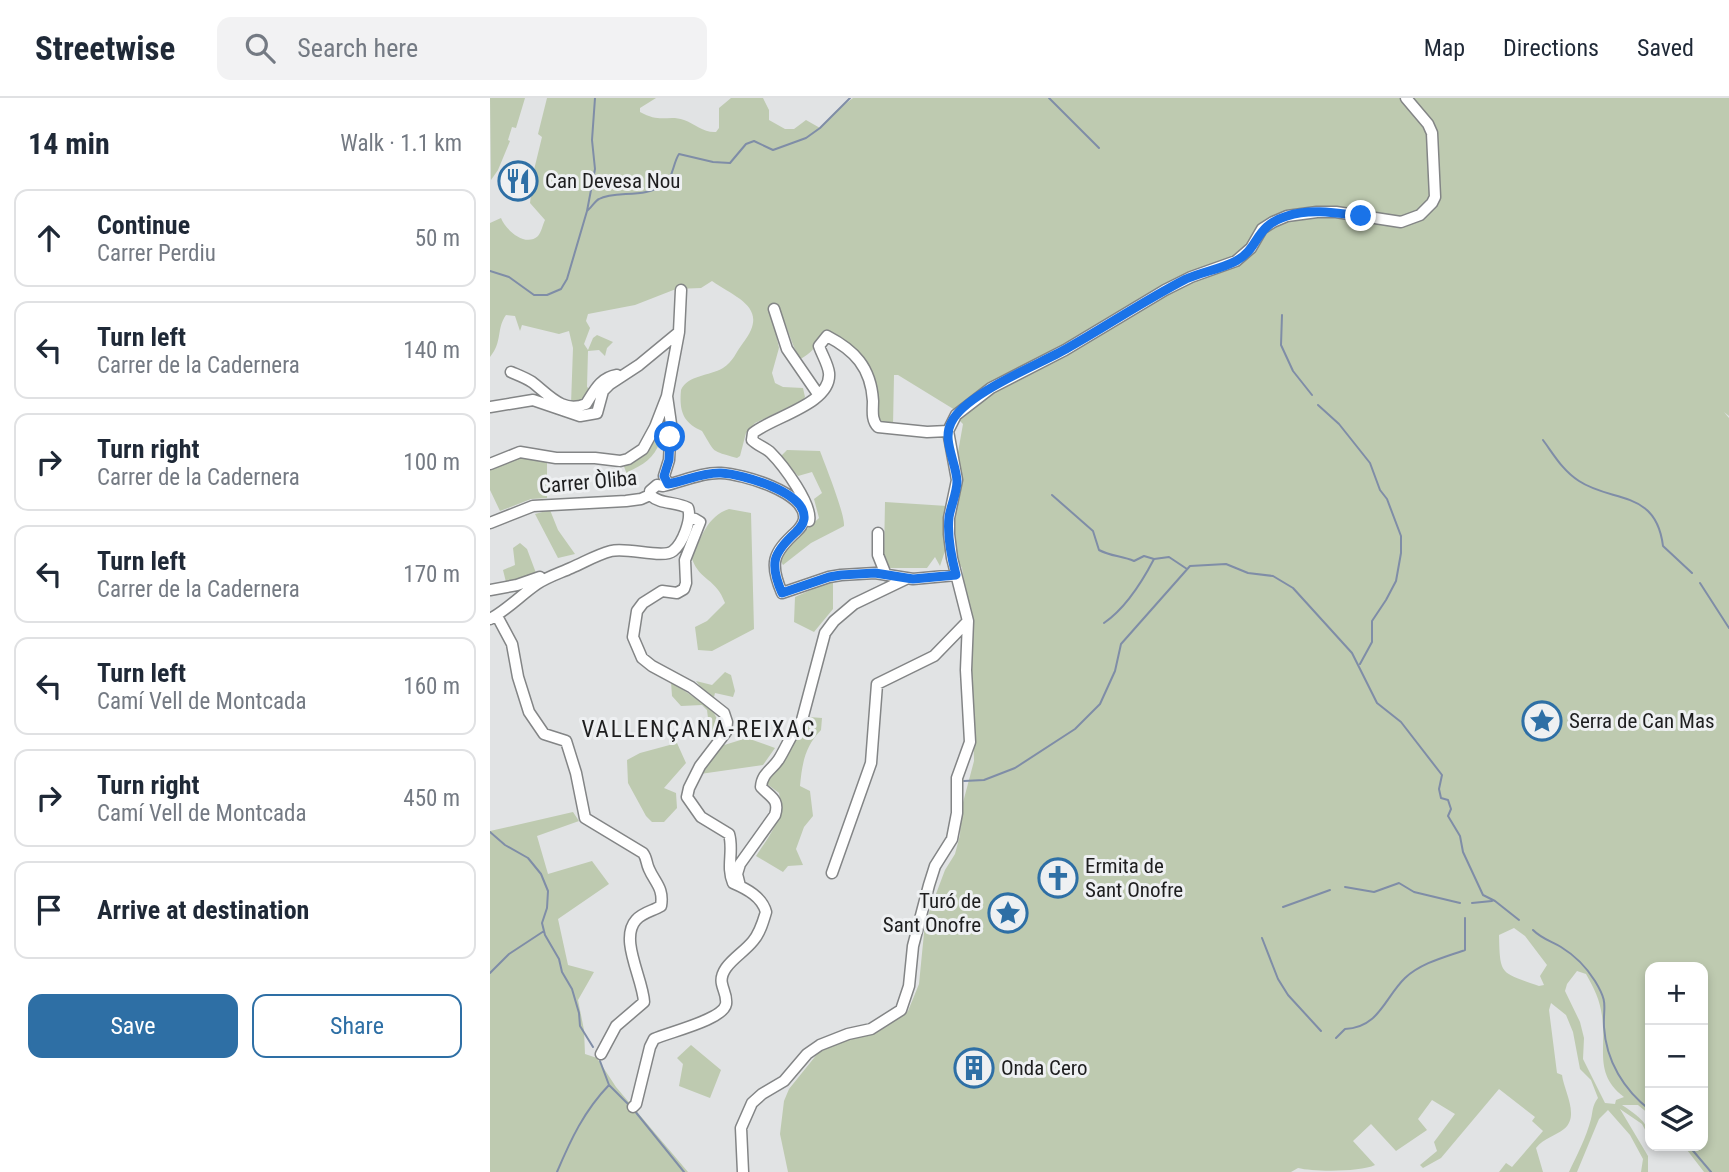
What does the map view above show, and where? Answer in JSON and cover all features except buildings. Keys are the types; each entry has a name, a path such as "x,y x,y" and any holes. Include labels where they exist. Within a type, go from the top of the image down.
{"street":[{"path":"743,1172 741,1128 752,1103 783,1081 814,1050 834,1039 871,1029 901,1010 906,1000 922,909 935,866 952,839 957,813 957,778 971,742 966,670 968,621 951,558 949,526 957,480 948,431 956,415 991,388 1065,350 1174,286 1236,261 1251,248 1262,229 1273,222 1287,216 1317,212 1401,222 1420,215 1435,197 1432,133 1428,124 1406,98"},
{"path":"490,464 520,452 556,458 628,459 643,449 655,428 667,396 679,332 681,290"},
{"path":"774,309 787,349 818,394"},
{"path":"490,407 533,400 568,413 597,413 603,391 679,332"},
{"path":"804,521 809,522 811,517 805,501 771,452 752,440 753,433 802,408 824,388 829,379 829,370 819,346 827,336 859,358 870,387 874,423 878,427 903,431 948,431"},
{"path":"511,372 530,380 558,403 570,407 586,404 603,380 614,374 621,375"},
{"path":"667,396 671,424 669,460 664,476 668,484"},
{"path":"601,1054 616,1026 644,1002 630,934 638,917 661,906 662,890 643,853 584,818 566,741 544,734 529,712 518,677 512,644 494,618 538,583 589,558 615,550 638,550 665,555 672,553 690,519 688,508 658,501 650,495 650,491 657,485 709,474 735,475 765,484 791,496 801,506 805,516 802,526 779,548 775,559 774,570 782,593 829,577 875,573 906,579 956,575"},
{"name":"Carrer Òliba","path":"490,523 533,506 626,501 650,495"},
{"path":"633,1107 654,1039 703,1021 724,1009 726,1002 721,984 722,975 755,939 766,912 758,897 733,883 730,878 732,849 729,834 701,817 687,797 700,766 726,732 724,713 691,687 642,658 633,637 637,611 643,603 662,591 677,593 684,589 685,560 700,522 690,519"},
{"path":"878,533 878,555 886,575"},
{"path":"490,590 551,576"},
{"path":"740,886 737,874 740,864 775,815 778,806 774,798 761,787 761,779 777,762 793,730 802,720 825,633 834,621 854,604 906,579"},
{"path":"832,873 871,763 877,684 934,656 968,621"}],"green space":[{"path":"490,98 525,98 516,128 512,127 508,140 510,141 491,180"},
{"path":"547,98 656,98 640,108 640,112 659,118 678,118 704,130 716,132 719,128 719,108 731,98 763,98 769,110 769,120 785,129 794,129 806,120 820,128 853,98 1729,98 1729,416 1724,412 1729,418 1729,1172 1704,1172 1688,1151 1708,1151 1708,962 1645,962 1645,1111 1638,1105 1622,1105 1644,1123 1645,1130 1642,1124 1620,1109 1648,1156 1648,1172 1641,1172 1643,1159 1630,1135 1608,1110 1599,1119 1577,1172 1569,1172 1584,1140 1598,1098 1591,1080 1580,1069 1573,1032 1566,1015 1551,1003 1549,1010 1557,1073 1562,1075 1571,1117 1564,1129 1536,1148 1543,1172 1499,1172 1506,1163 1512,1167 1543,1131 1532,1121 1535,1117 1499,1089 1441,1158 1423,1168 1420,1165 1437,1151 1434,1142 1455,1114 1432,1100 1418,1119 1427,1130 1396,1151 1371,1124 1353,1141 1375,1165 1359,1169 1326,1171 1298,1168 1291,1172 788,1172 780,1134 784,1101 789,1089 818,1053 835,1044 872,1032 908,1011 919,984 925,923 945,870 955,854 960,835 961,810 974,761 966,597 962,568 954,555 951,523 963,424 955,410 898,375 894,375 893,426 879,422 863,359 857,351 830,333 800,359 777,306 770,306 779,348 772,373 775,383 783,387 803,388 805,397 755,423 746,433 740,456 737,458 718,452 712,448 702,431 686,420 681,404 681,390 689,381 717,371 729,363 750,331 753,321 752,313 740,299 712,281 701,288 676,289 635,305 588,314 586,321 590,328 584,344 588,350 597,335 613,342 607,348 605,356 599,350 588,351 587,387 591,390 585,400 571,404 573,348 569,331 559,334 522,325 520,331 515,316 506,315 497,346 490,357 490,223 501,218 511,232 527,240 540,233 545,220 530,203 532,187 538,180 533,174 542,137 538,134","holes":["1514,928 1525,936 1547,965 1540,976 1544,985 1539,986 1509,975 1502,965 1499,935","1577,971 1586,974 1600,1005 1603,1060 1608,1079 1624,1097 1616,1100 1615,1104 1605,1103 1583,1059 1584,1038 1580,1022 1565,991"]},
{"path":"654,434 660,442 658,448 647,460 628,472 630,478 628,477 623,464"},
{"path":"787,450 820,451 844,526 811,543 783,565 779,558 783,551 819,518 814,499 822,493 812,472 798,476 781,456"},
{"path":"527,455 547,463 547,498 531,499 500,511 490,490 490,470 516,457"},
{"path":"885,502 947,506 946,548 940,566 935,557 927,568 890,568 884,555"},
{"path":"729,509 751,513 754,629 712,651 698,650 695,627 707,621 725,603 717,589 699,572 692,559 701,536 710,523 721,512"},
{"path":"550,510 558,530 575,554 558,558 535,514"},
{"path":"520,543 527,549 536,573 506,582 503,570 515,565 513,548"},
{"path":"833,580 833,609 814,632 794,622 795,597"},
{"path":"725,672 731,675 735,691 733,697 715,693 714,697 704,692 696,681 712,685"},
{"path":"671,682 712,709 720,725 717,734 707,735 707,710 702,705 681,706 672,696"},
{"path":"809,717 822,718 821,730 811,742 805,756 800,786 810,791 813,816 804,827 796,849 803,865 788,866 783,872 756,856 771,834 780,811 779,793 767,784 768,777 784,761"},
{"path":"747,738 775,748 763,765 700,774 721,746"},
{"path":"677,743 686,763 664,788 676,793 677,808 664,822 652,822 628,783 627,760 640,753"},
{"path":"573,812 579,821 537,836 548,874 592,861 609,884 558,919 568,965 594,972 578,1000 585,1054 597,1058 616,1087 688,1172 490,1172 490,831"},
{"path":"691,1045 721,1070 710,1098 679,1086 683,1064 677,1058"}],"waterway":[{"path":"490,271 509,277 534,295 547,295 561,289 567,279 587,211 595,169 592,140 595,98"},
{"path":"587,211 606,196 657,189 670,178 679,154 730,163 746,144 754,141 773,150 806,138 850,98"},
{"path":"1049,98 1099,148"},
{"path":"1282,315 1281,345 1293,371 1312,395"},
{"path":"1318,405 1339,424 1370,463 1401,536 1396,581 1372,621 1372,642 1360,664"},
{"path":"1543,440 1573,477 1592,488 1642,506 1652,515 1659,528 1663,546 1692,573"},
{"path":"1052,495 1093,531 1099,550 1134,561 1144,556 1154,559 1169,557 1187,569"},
{"path":"1104,623 1133,594 1154,559"},
{"path":"964,781 984,780 1015,768 1075,729 1100,704 1115,671 1121,644 1190,566 1226,564 1248,573 1273,576 1293,588 1352,653 1377,703 1401,722 1442,775 1439,789 1441,798 1448,800 1451,809 1448,816 1460,836 1463,852 1483,895 1519,920"},
{"path":"1700,583 1729,628"},
{"path":"490,832 505,845 528,858 541,874 548,891 547,908 542,923 545,935 572,989 580,1026 593,1047"},
{"path":"1345,887 1374,892 1399,883 1414,892 1460,903"},
{"path":"1283,907 1330,890"},
{"path":"1472,903 1492,901"},
{"path":"1336,1038 1345,1029 1357,1027 1374,1017 1405,978 1418,968 1465,950 1465,918"},
{"path":"1533,930 1571,954 1595,981 1604,1000 1608,1052 1618,1074 1645,1106"},
{"path":"490,973 509,954 544,931"},
{"path":"1262,938 1278,979 1288,995 1321,1031"},
{"path":"600,1061 609,1085 630,1106"},
{"path":"557,1172 579,1126 609,1085"},
{"path":"634,1110 684,1172"},
{"path":"1693,1151 1711,1172"}],"place":[{"name":"Can Devesa Nou","path":"518,181"},
{"name":"Serra de Can Mas","path":"1542,721"},
{"name":"Ermita de Sant Onofre","path":"1058,878"},
{"name":"Turó de Sant Onofre","path":"1008,913"},
{"name":"Onda Cero","path":"974,1068"}],"district":[{"name":"VALLENÇANA-REIXAC","path":"699,729"}],"route":[{"path":"670,437 669,460 664,476 668,484 709,474 735,475 779,490 791,496 801,506 805,516 802,526 779,548 775,559 774,570 782,593 841,575 875,573 906,579 956,575 951,558 949,518 957,480 948,431 950,423 967,405 991,388 1065,350 1165,290 1191,277 1236,261 1251,248 1262,229 1273,222 1287,216 1317,212 1361,216"}]}
